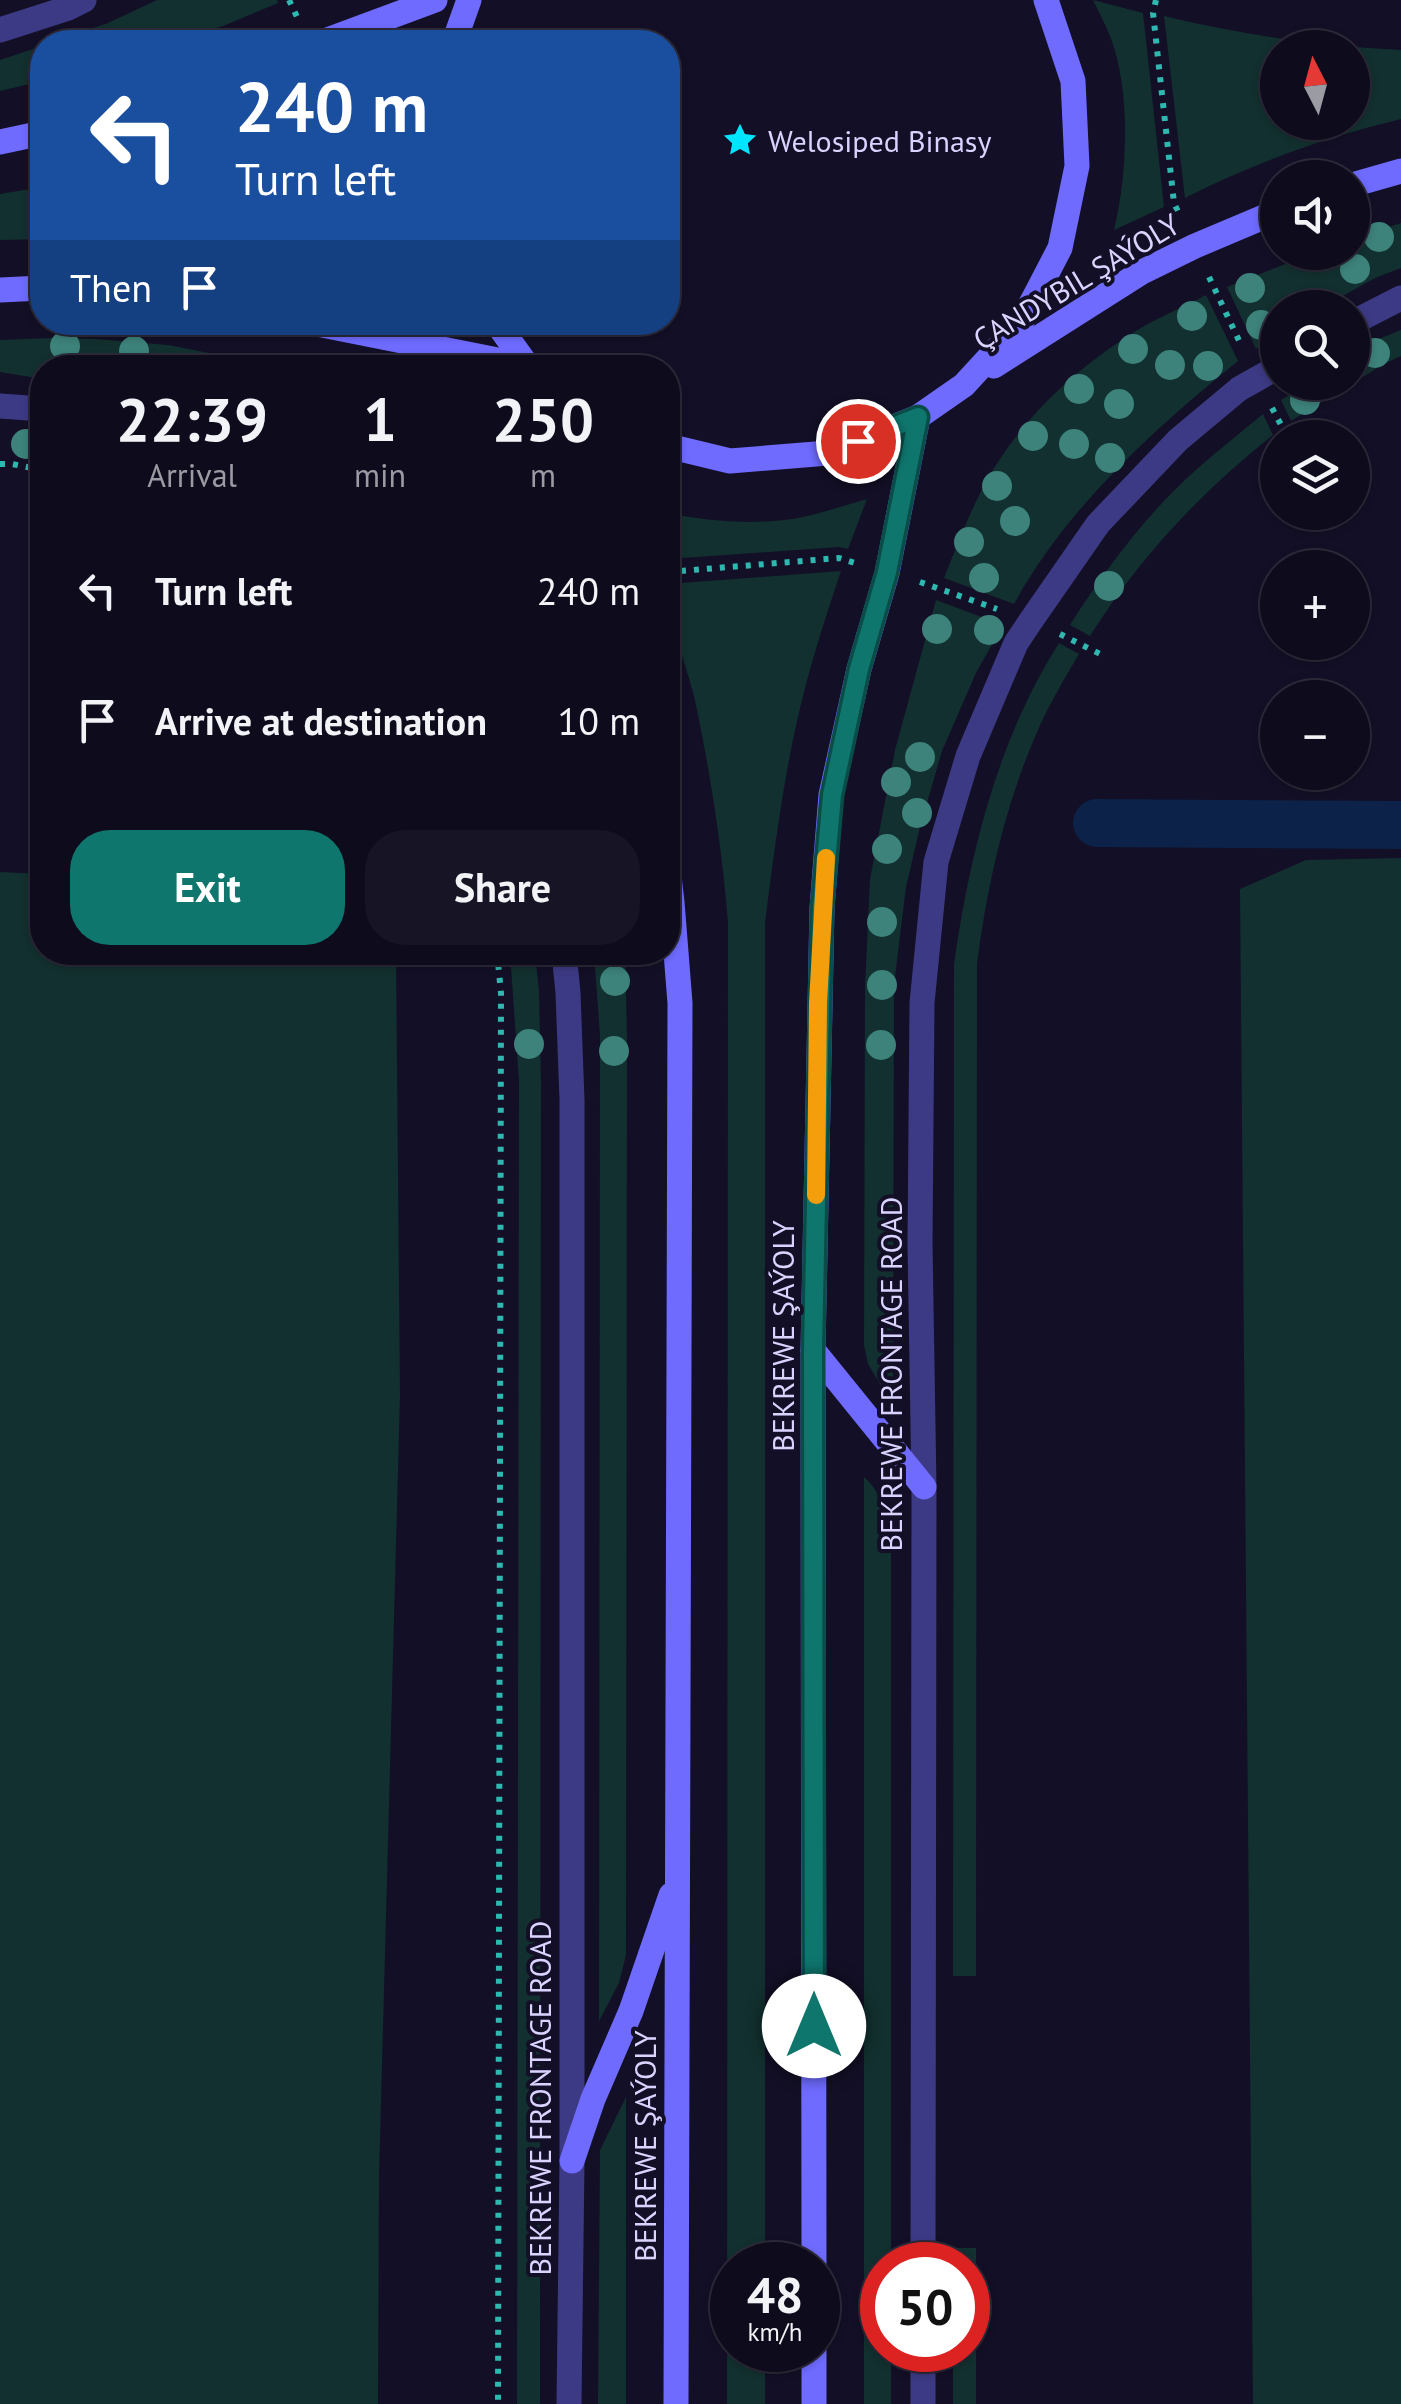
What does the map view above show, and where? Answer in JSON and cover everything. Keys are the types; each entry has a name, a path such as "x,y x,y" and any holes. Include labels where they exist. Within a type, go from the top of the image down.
{"main road":[{"path":"354,30 435,0"},
{"path":"458,30 469,0"},
{"path":"680,449 730,460 828,453 918,417 964,385 1021,323 1060,248 1077,166 1073,81 1046,0"},
{"path":"0,142 30,136"},
{"path":"1370,180 1401,171"},
{"name":"ÇANDYBIL ŞAÝOLY","path":"964,385 1142,272 1260,219"},
{"path":"0,290 30,289"},
{"path":"362,335 466,355"},
{"name":"BEKREWE ŞAÝOLY","path":"814,2242 813,1350 822,908 832,795 859,669 887,572 918,417"},
{"name":"BEKREWE ŞAÝOLY","path":"676,2404 677,965"},
{"path":"813,1350 924,1486"},
{"path":"572,2161 631,2011 677,1876"},
{"path":"814,2372 814,2404"}],"street":[{"path":"0,30 84,0"},
{"path":"1370,313 1401,298"},
{"name":"BEKREWE FRONTAGE ROAD","path":"923,2242 922,1003 936,862 968,756 1016,643 1098,524 1178,440 1260,377"},
{"path":"0,406 30,408"},
{"name":"BEKREWE FRONTAGE ROAD","path":"565,965 572,1100 569,2404"},
{"path":"923,2372 923,2404"}],"path":[{"path":"0,464 30,468"},
{"path":"498,965 501,993 498,2404"}],"green space":[{"path":"157,0 278,3 210,30 87,30"},
{"path":"1093,0 1143,13 1164,207 1114,230 1122,183 1124,106 1117,58"},
{"path":"1164,16 1260,35 1260,140 1328,140 1260,160 1260,164 1185,198"},
{"path":"1370,48 1401,50 1401,119 1370,127"},
{"path":"30,50 30,84 0,91 0,60"},
{"path":"30,189 30,239 0,240 0,194"},
{"path":"1401,223 1401,268 1353,290 1260,290 1260,346 1256,349 1227,287 1270,270 1370,270 1370,233"},
{"path":"1206,295 1238,361 1114,472 1060,535 1014,604 944,578 987,480 1030,419 1065,383 1104,352 1144,326"},
{"path":"1401,330 1401,356 1370,373 1370,344"},
{"path":"97,339 168,345 220,355 30,355 30,377 0,372 0,340"},
{"path":"1281,400 1325,400 1293,420"},
{"path":"1263,414 1266,420 1260,420 1260,446 1221,479 1150,553 1090,636 1070,625 1151,515"},
{"path":"867,499 848,549 680,558 680,515 761,522 811,515"},
{"path":"841,571 798,717 765,923 765,2242 727,2242 728,922 706,759 680,648 680,583"},
{"path":"936,600 1003,625 976,673 942,751 906,887 894,985 893,1406 868,1364 864,1345 865,987 870,879 895,750"},
{"path":"1059,643 1079,654 1040,726 1014,792 992,877 977,964 976,1976 953,1976 954,964 978,839 1003,757"},
{"path":"1401,858 1401,2404 1253,2404 1240,889 1306,860"},
{"path":"0,872 30,873 30,965 396,965 400,1396 379,2177 378,2404 0,2404"},
{"path":"511,965 536,965 541,1081 540,2404 517,2404 519,1081"},
{"path":"595,965 625,965 626,1955 619,1983 599,2021 600,1036"},
{"path":"864,1477 880,1498 891,1541 891,2242 864,2242"},
{"path":"626,2097 626,2404 598,2404 600,2150"},
{"path":"727,2372 765,2372 765,2404 727,2404"},
{"path":"864,2372 891,2372 891,2404 864,2404"},
{"path":"953,2372 976,2372 976,2404 953,2404"}],"waterway":[{"path":"1097,823 1401,825"}],"slow traffic":[{"path":"816,1195 818,1003 826,858"}],"place":[{"name":"Welosiped Binasy","path":"740,140"}],"route":[{"path":"814,2026 813,1350 822,908 832,795 859,669 887,572 918,417 858,441"}]}
